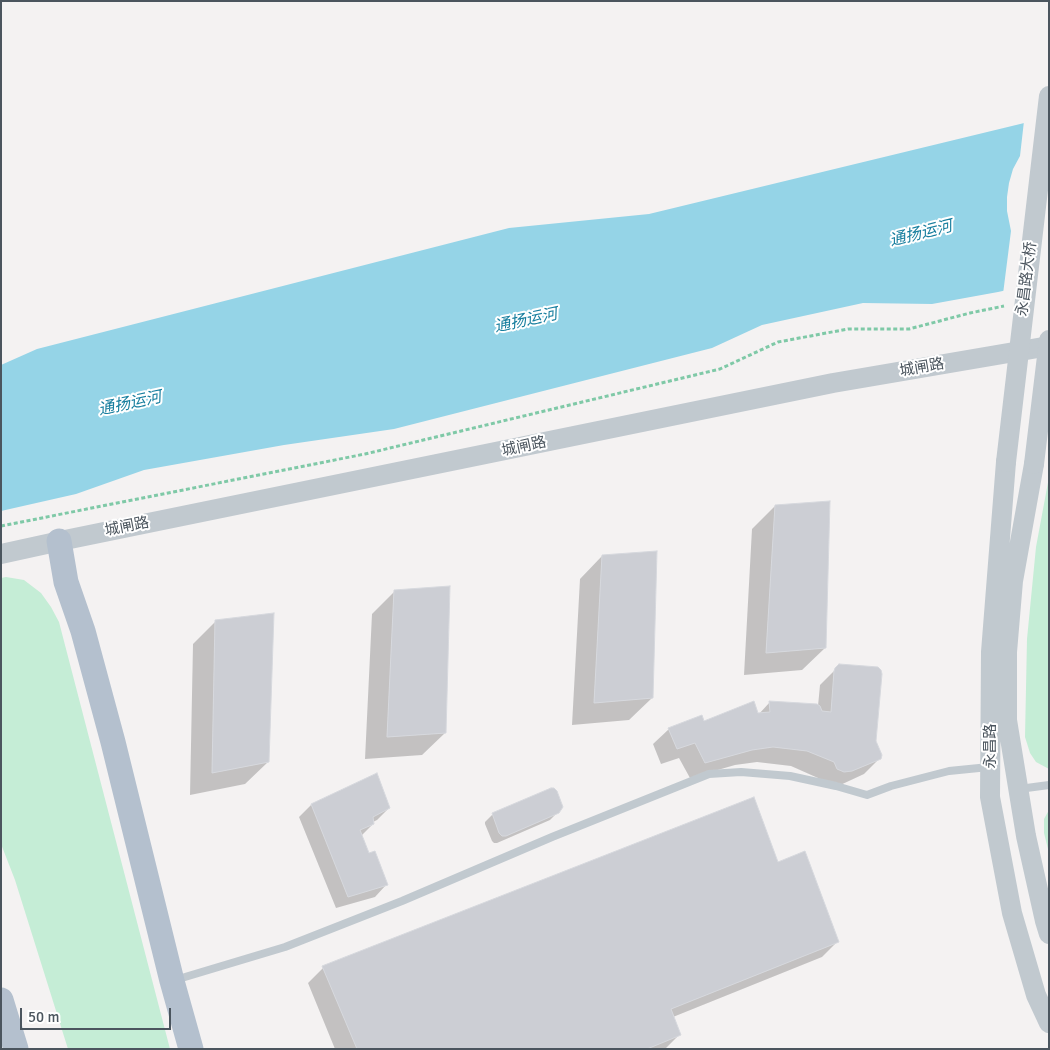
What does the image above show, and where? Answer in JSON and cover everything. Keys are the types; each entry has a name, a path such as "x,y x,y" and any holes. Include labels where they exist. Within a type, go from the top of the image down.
{"main road":[{"path":"59,542 66,582 83,631 113,742 172,981 191,1049"},
{"path":"1,1000 16,1049"}],"street":[{"name":"永昌路大桥","path":"1006,462 1049,96"},
{"name":"永昌路","path":"1049,340 1034,464 1013,581 1007,652 1007,720 1026,836 1049,934"},
{"name":"城闸路","path":"1,554 833,383 1049,346"},
{"name":"永昌路","path":"1006,462 991,652 990,797 1012,913 1036,994 1049,1023"}],"lane":[{"path":"172,981 286,947 709,774 741,772 790,776 836,786 867,796 891,786 949,771 991,766"},
{"path":"1019,789 1049,785"}],"path":[{"path":"1,526 365,454 720,369 778,342 848,329 909,329 1005,305"}],"green space":[{"path":"1049,477 1049,769 1036,762 1030,753 1025,737 1027,639 1036,547"},
{"path":"1,578 24,580 41,593 59,622 170,1049 68,1049 15,880 1,844"},
{"path":"1049,810 1049,853 1044,833 1044,819"}],"water":[{"name":"通扬运河","path":"1049,117 1049,281 932,304 863,303 762,325 712,348 394,429 284,445 144,470 76,494 1,511 1,365 37,349 509,228 649,214"}],"pier":[{"path":"1049,115 1049,283 1003,294 1011,231 1007,211 1007,197 1013,169 1020,156 1024,121"}],"building":[{"path":"830,501 826,648 766,653 775,505"},
{"path":"657,551 653,698 594,703 602,555"},
{"path":"450,586 446,733 387,737 394,590"},
{"path":"274,613 269,762 212,773 215,620"},
{"path":"839,664 878,667 881,670 876,741 882,755 881,759 852,771 844,772 837,769 834,762 807,751 773,747 752,750 705,763 695,743 677,749 668,728 702,715 704,721 754,701 758,713 770,712 769,701 817,704 822,711 831,712 834,671"},
{"path":"377,773 390,808 373,817 374,824 360,830 369,853 375,851 388,885 348,897 311,804"},
{"path":"551,788 557,791 563,807 559,813 506,836 502,836 499,833 492,813"},
{"path":"754,797 778,862 805,851 839,942 671,1009 681,1035 647,1049 357,1049 322,966"}]}
